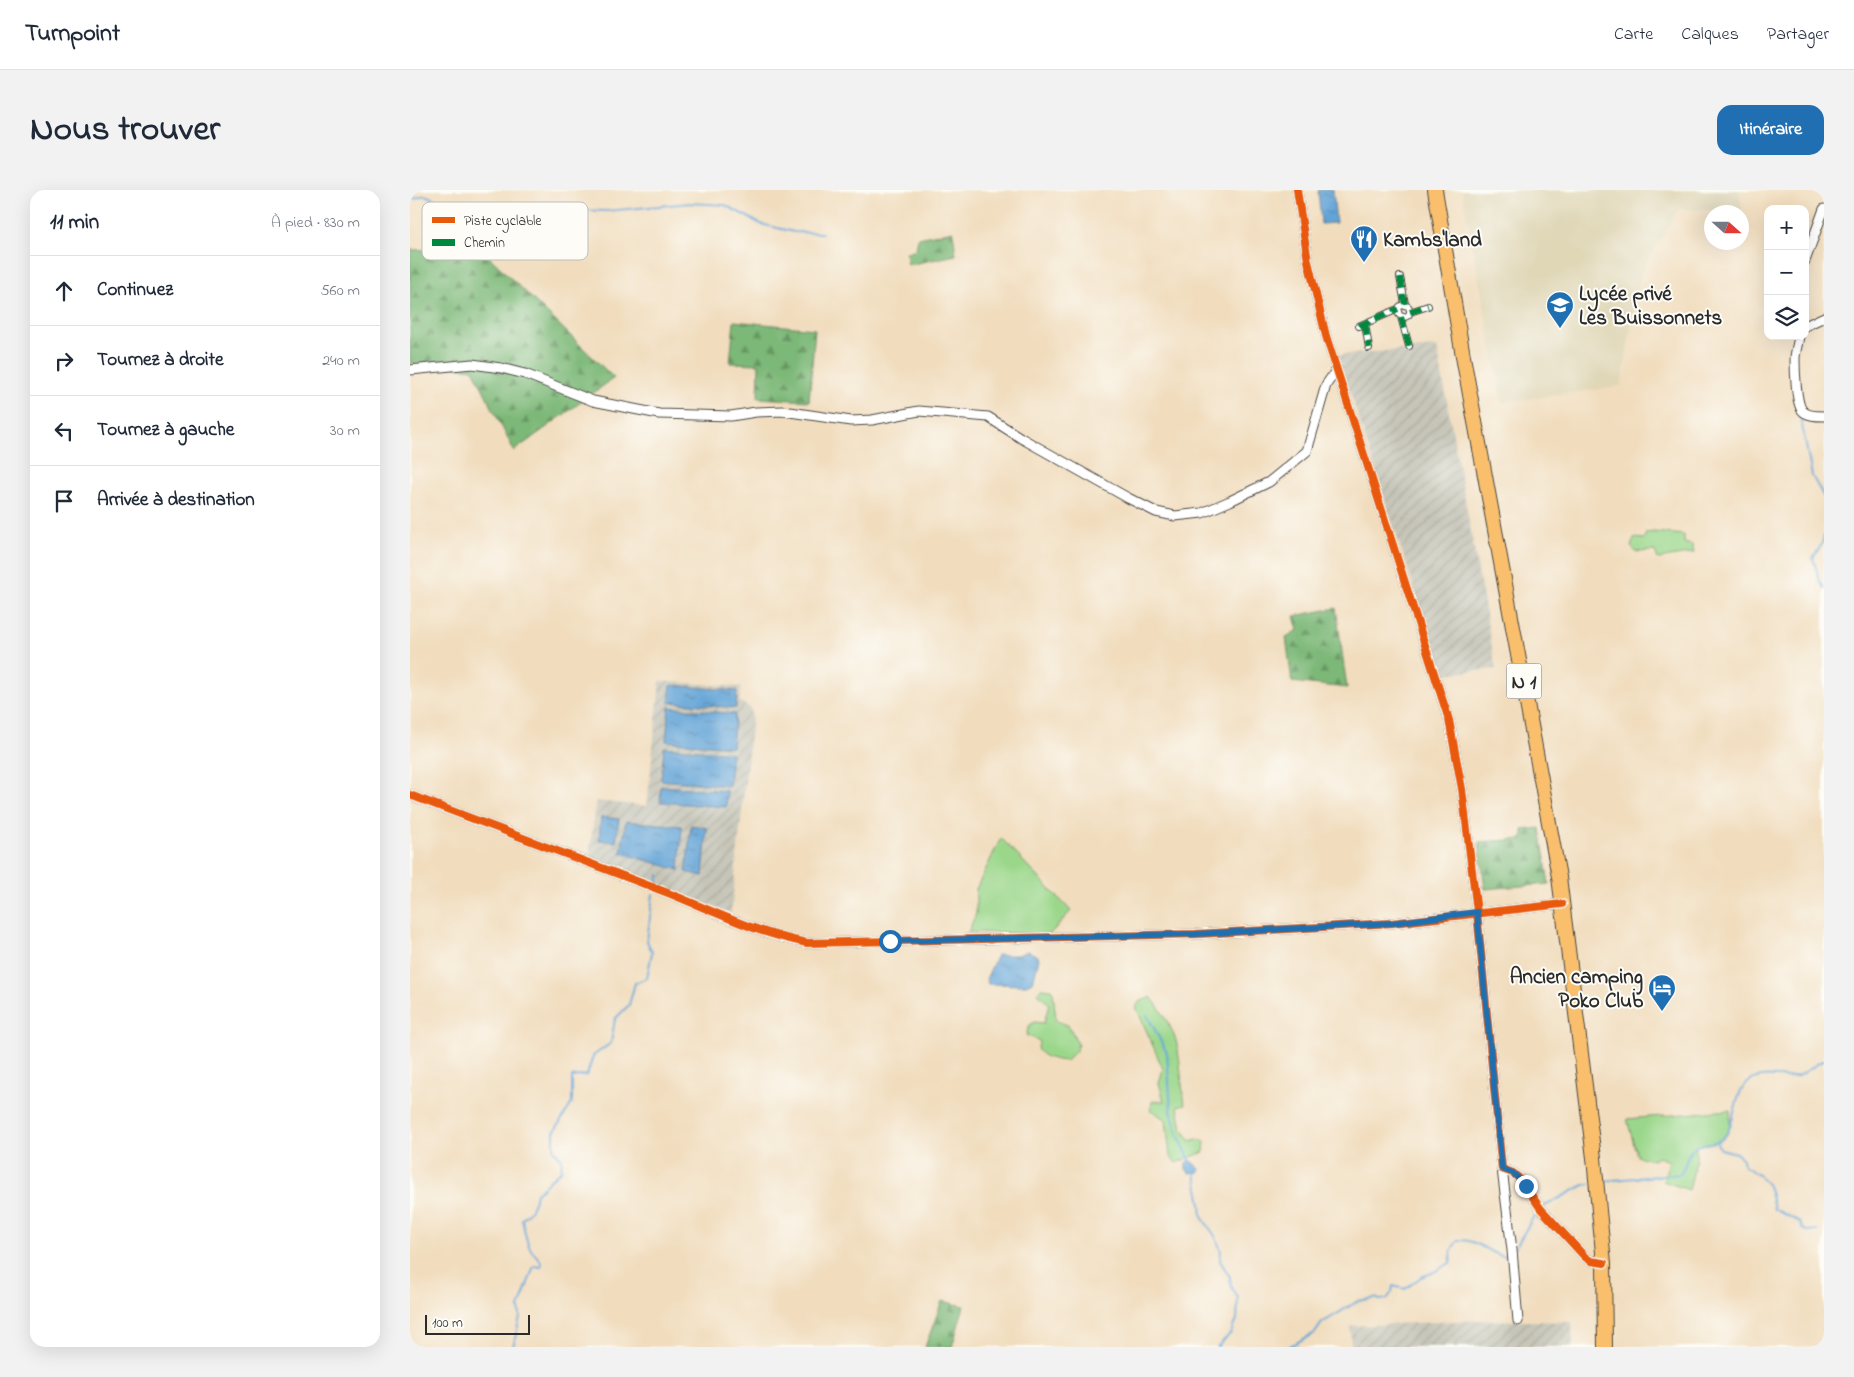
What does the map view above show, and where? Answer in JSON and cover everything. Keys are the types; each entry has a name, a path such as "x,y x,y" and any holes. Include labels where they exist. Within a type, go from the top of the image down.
{"highway":[{"name":"N 1","path":"1435,190 1464,362 1553,840 1579,1026 1604,1263 1605,1347"}],"street":[{"path":"1297,190 1308,261 1326,336 1449,720 1462,789 1477,912 1518,1321"},
{"path":"1809,250 1824,209"},
{"path":"1400,277 1405,304 1409,307 1410,312"},
{"path":"1369,348 1362,325 1405,304"},
{"path":"1401,317 1408,316 1410,312 1428,306"},
{"path":"1398,309 1409,346"},
{"path":"1809,324 1824,317"},
{"path":"1799,340 1795,358 1798,400 1802,410 1814,416 1824,416"},
{"path":"410,370 472,364 501,368 525,374 593,401 659,414 731,416 756,412 783,411 851,421 872,420 919,411 988,417 1021,438 1128,498 1156,512 1175,516 1202,513 1261,486 1307,451 1326,385 1337,369"},
{"path":"410,795 676,896 720,916 790,940 807,943 1196,934 1392,923 1562,904"},
{"path":"1502,1169 1513,1173 1520,1179 1541,1209 1586,1257 1591,1261 1604,1263"}],"shaded area":[{"name":"Lycée privé Les Buissonnets","path":"1462,190 1739,190 1741,205 1704,205 1704,209 1679,209 1641,272 1621,386 1502,403"},
{"path":"1437,347 1496,669 1442,674 1338,355"},
{"path":"660,681 741,687 739,701 750,708 752,717 731,913 589,857 596,801 647,806"},
{"path":"1480,1320 1572,1322 1573,1347 1351,1347 1350,1326"}],"green space":[{"path":"953,231 956,255 908,265 906,252 916,249 918,238"},
{"path":"410,250 422,250 422,260 492,260 614,378 514,451 473,369 410,363"},
{"path":"734,321 815,329 809,401 758,398 759,364 730,363"},
{"path":"1646,533 1684,535 1684,543 1692,545 1694,553 1658,559 1655,551 1636,552 1631,547 1634,538 1644,539"},
{"path":"1336,608 1347,688 1292,682 1286,637 1298,630 1294,616"},
{"path":"1540,828 1549,884 1485,889 1479,842 1523,839 1523,830"},
{"path":"1001,838 1071,911 1050,934 968,932 976,914 976,889"},
{"path":"1041,988 1051,989 1053,992 1056,1020 1069,1026 1078,1044 1076,1051 1066,1061 1043,1055 1037,1049 1040,1041 1026,1035 1029,1026 1034,1022 1044,1023 1049,1004 1038,993"},
{"path":"1151,997 1167,1020 1177,1045 1185,1104 1178,1106 1182,1129 1191,1141 1197,1139 1205,1141 1204,1152 1176,1163 1170,1156 1166,1120 1151,1110 1152,1101 1164,1101 1159,1083 1163,1069 1136,1007 1139,1002"},
{"path":"1730,1110 1727,1134 1719,1141 1696,1146 1696,1161 1689,1190 1663,1181 1669,1161 1658,1157 1653,1160 1637,1156 1627,1119"},
{"path":"942,1301 964,1306 952,1347 925,1347"}],"water":[{"path":"1318,190 1333,190 1336,223 1321,224"},
{"path":"671,685 737,691 736,708 669,702"},
{"path":"669,707 735,714 732,747 666,741"},
{"path":"664,747 732,753 729,786 661,780"},
{"path":"661,786 727,791 726,807 660,802"},
{"path":"601,817 619,819 616,842 599,840"},
{"path":"626,821 682,826 679,870 621,853"},
{"path":"691,825 707,828 703,876 686,872"},
{"path":"1028,951 1038,956 1039,959 1033,982 1026,985 988,984 986,979 997,955 1017,955"},
{"path":"1190,1160 1201,1170 1200,1172 1189,1173 1186,1169 1186,1163"}],"waterway":[{"path":"410,200 425,195 441,202"},
{"path":"588,210 607,211 690,203 725,205 761,224 794,232 822,233"},
{"path":"1800,415 1812,476 1824,497"},
{"path":"1824,536 1822,544 1813,558 1819,579 1824,588"},
{"path":"657,883 659,875"},
{"path":"513,1347 520,1317 519,1308 534,1266 541,1267 540,1260 531,1250 528,1243 522,1219 532,1208 536,1193 561,1171 562,1159 554,1150 554,1132 572,1103 572,1077 587,1075 593,1056 611,1043 615,1019 629,1005 635,983 647,978 652,952 647,941 653,894"},
{"path":"1147,1015 1167,1053 1171,1111 1178,1135 1190,1160"},
{"path":"1602,1181 1680,1174 1687,1157 1694,1148 1716,1142 1724,1137 1730,1127 1740,1092 1749,1082 1761,1077 1786,1078 1798,1076 1824,1060"},
{"path":"1717,1144 1721,1149 1736,1153 1743,1159 1744,1166 1763,1179 1768,1187 1774,1209 1800,1222 1803,1229 1807,1231 1818,1230"},
{"path":"1195,1173 1202,1217 1215,1236 1221,1251 1220,1261 1230,1277 1231,1286 1238,1298 1237,1320 1231,1333 1217,1347"},
{"path":"1543,1207 1584,1185 1590,1184"},
{"path":"1515,1248 1539,1210"},
{"path":"1288,1347 1315,1333 1322,1323 1358,1301 1375,1298 1380,1300 1387,1299 1392,1292 1393,1286 1405,1289 1421,1277 1450,1263 1452,1249 1458,1240 1478,1244 1499,1255 1505,1256 1509,1252"}],"marked path":[{"path":"1400,277 1405,304"},
{"path":"1410,312 1428,306"},
{"path":"1359,326 1398,309"},
{"path":"1401,317 1409,346"},
{"path":"1365,324 1369,348"}],"cycle path":[{"path":"1297,190 1308,261 1326,336 1449,720 1462,789 1477,912 1502,1169 1513,1173 1520,1179 1541,1209 1585,1257 1591,1261 1604,1263"},
{"path":"410,795 668,893 754,928 807,943 1196,934 1392,923 1562,904"}],"place":[{"name":"Kambs'land","path":"1364,263"},
{"name":"Lycée privé Les Buissonnets","path":"1560,329"},
{"name":"Ancien camping Poko Club","path":"1662,1012"}],"route":[{"path":"890,941 1196,934 1392,923 1477,912 1502,1169 1513,1173 1526,1186"}]}
